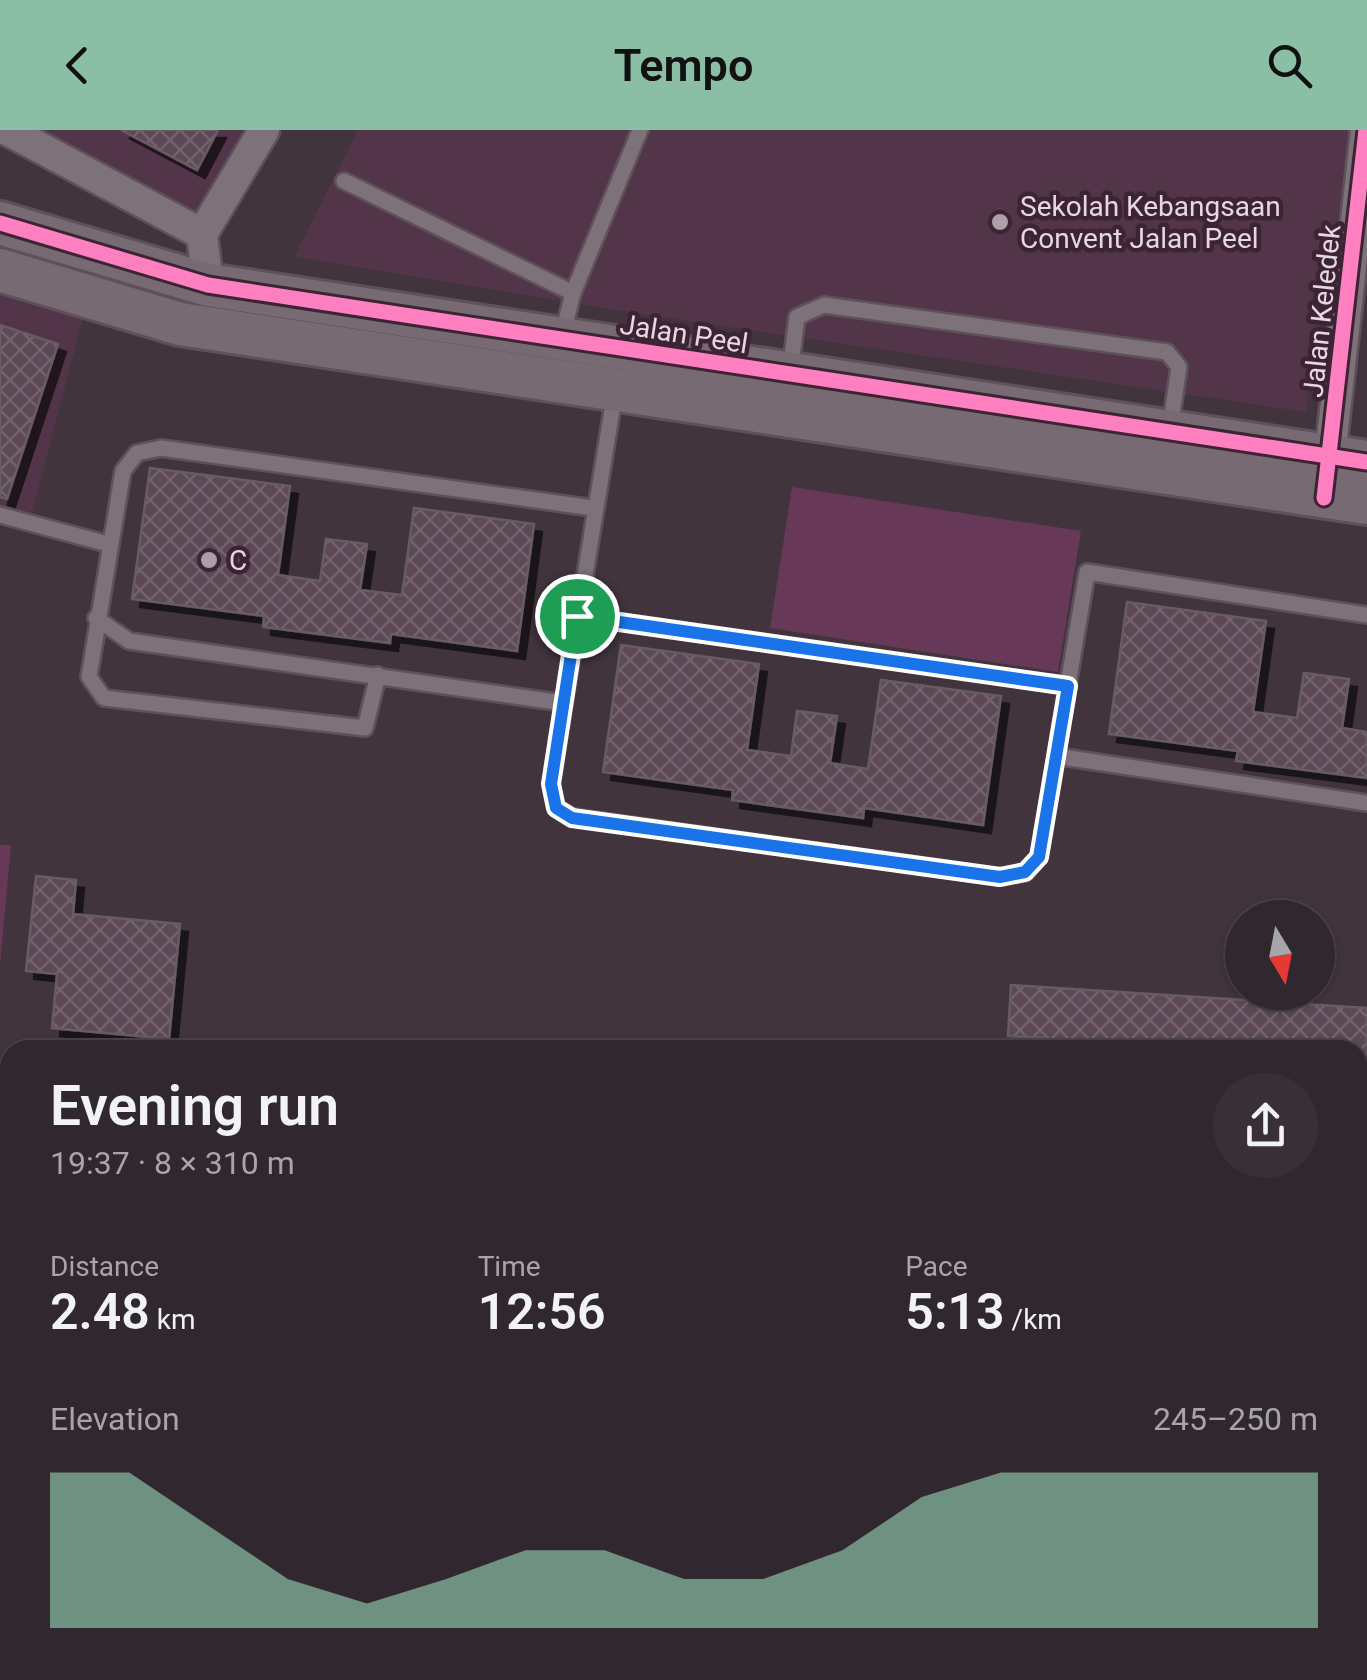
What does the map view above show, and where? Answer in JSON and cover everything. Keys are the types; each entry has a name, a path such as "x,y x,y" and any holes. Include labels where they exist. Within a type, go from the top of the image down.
{"street":[{"path":"7,130 202,234"},
{"path":"208,285 202,234 264,130"},
{"name":"Jalan Keledek","path":"1340,473 1366,130"},
{"name":"Jalan Peel","path":"0,223 208,285 1169,433 1340,473 1367,503"},
{"name":"Jalan Peel","path":"0,270 180,324 615,390 1340,473"}],"lane":[{"path":"561,340 573,293 640,130"},
{"path":"344,181 573,293"},
{"path":"789,376 797,318 824,305 1168,352 1179,367 1169,433"},
{"path":"615,390 551,784 556,808 572,818 1000,877 1025,872 1039,857 1087,572 1367,615"},
{"path":"378,676 365,728 104,698 89,678 96,618 123,471 137,452 161,448 594,508"},
{"path":"0,515 108,544"},
{"path":"577,616 1068,686"},
{"path":"96,618 128,641 563,703"},
{"path":"1056,756 1367,803"}],"shaded area":[{"path":"31,130 251,130 199,216"},
{"name":"Sekolah Kebangsaan Convent Jalan Peel","path":"358,130 1352,130 1306,412 640,314 294,257"},
{"path":"0,288 84,314 31,516 0,507"},
{"path":"792,487 1081,531 1058,672 770,628"},
{"path":"0,845 11,845 0,965"}],"building":[{"path":"121,130 218,130 197,170"},
{"path":"0,325 58,344 7,499 0,497"},
{"name":"C","path":"150,468 290,486 278,575 320,581 326,539 367,544 360,590 402,595 414,508 534,524 517,651 391,634 390,643 263,627 264,616 132,599"},
{"path":"1127,602 1266,621 1253,712 1297,718 1304,673 1349,679 1342,728 1367,732 1367,778 1236,761 1238,751 1109,734"},
{"path":"621,645 759,664 747,750 791,756 797,711 837,716 830,763 868,769 881,680 1001,696 983,825 864,808 863,818 732,800 733,790 603,772"},
{"path":"36,876 76,880 73,914 180,924 169,1039 52,1028 57,974 26,971"},
{"path":"1011,985 1225,999 1225,1010 1367,1008 1367,1040 1008,1036"}],"cycle path":[{"path":"1324,498 1366,130"},
{"path":"0,223 208,285 1367,462"}],"place":[{"name":"Sekolah Kebangsaan Convent Jalan Peel","path":"1000,222"},
{"name":"C","path":"209,560"}],"route":[{"path":"577,616 1068,686 1039,857 1025,872 1000,877 572,818 556,808 551,784 577,616"}]}
